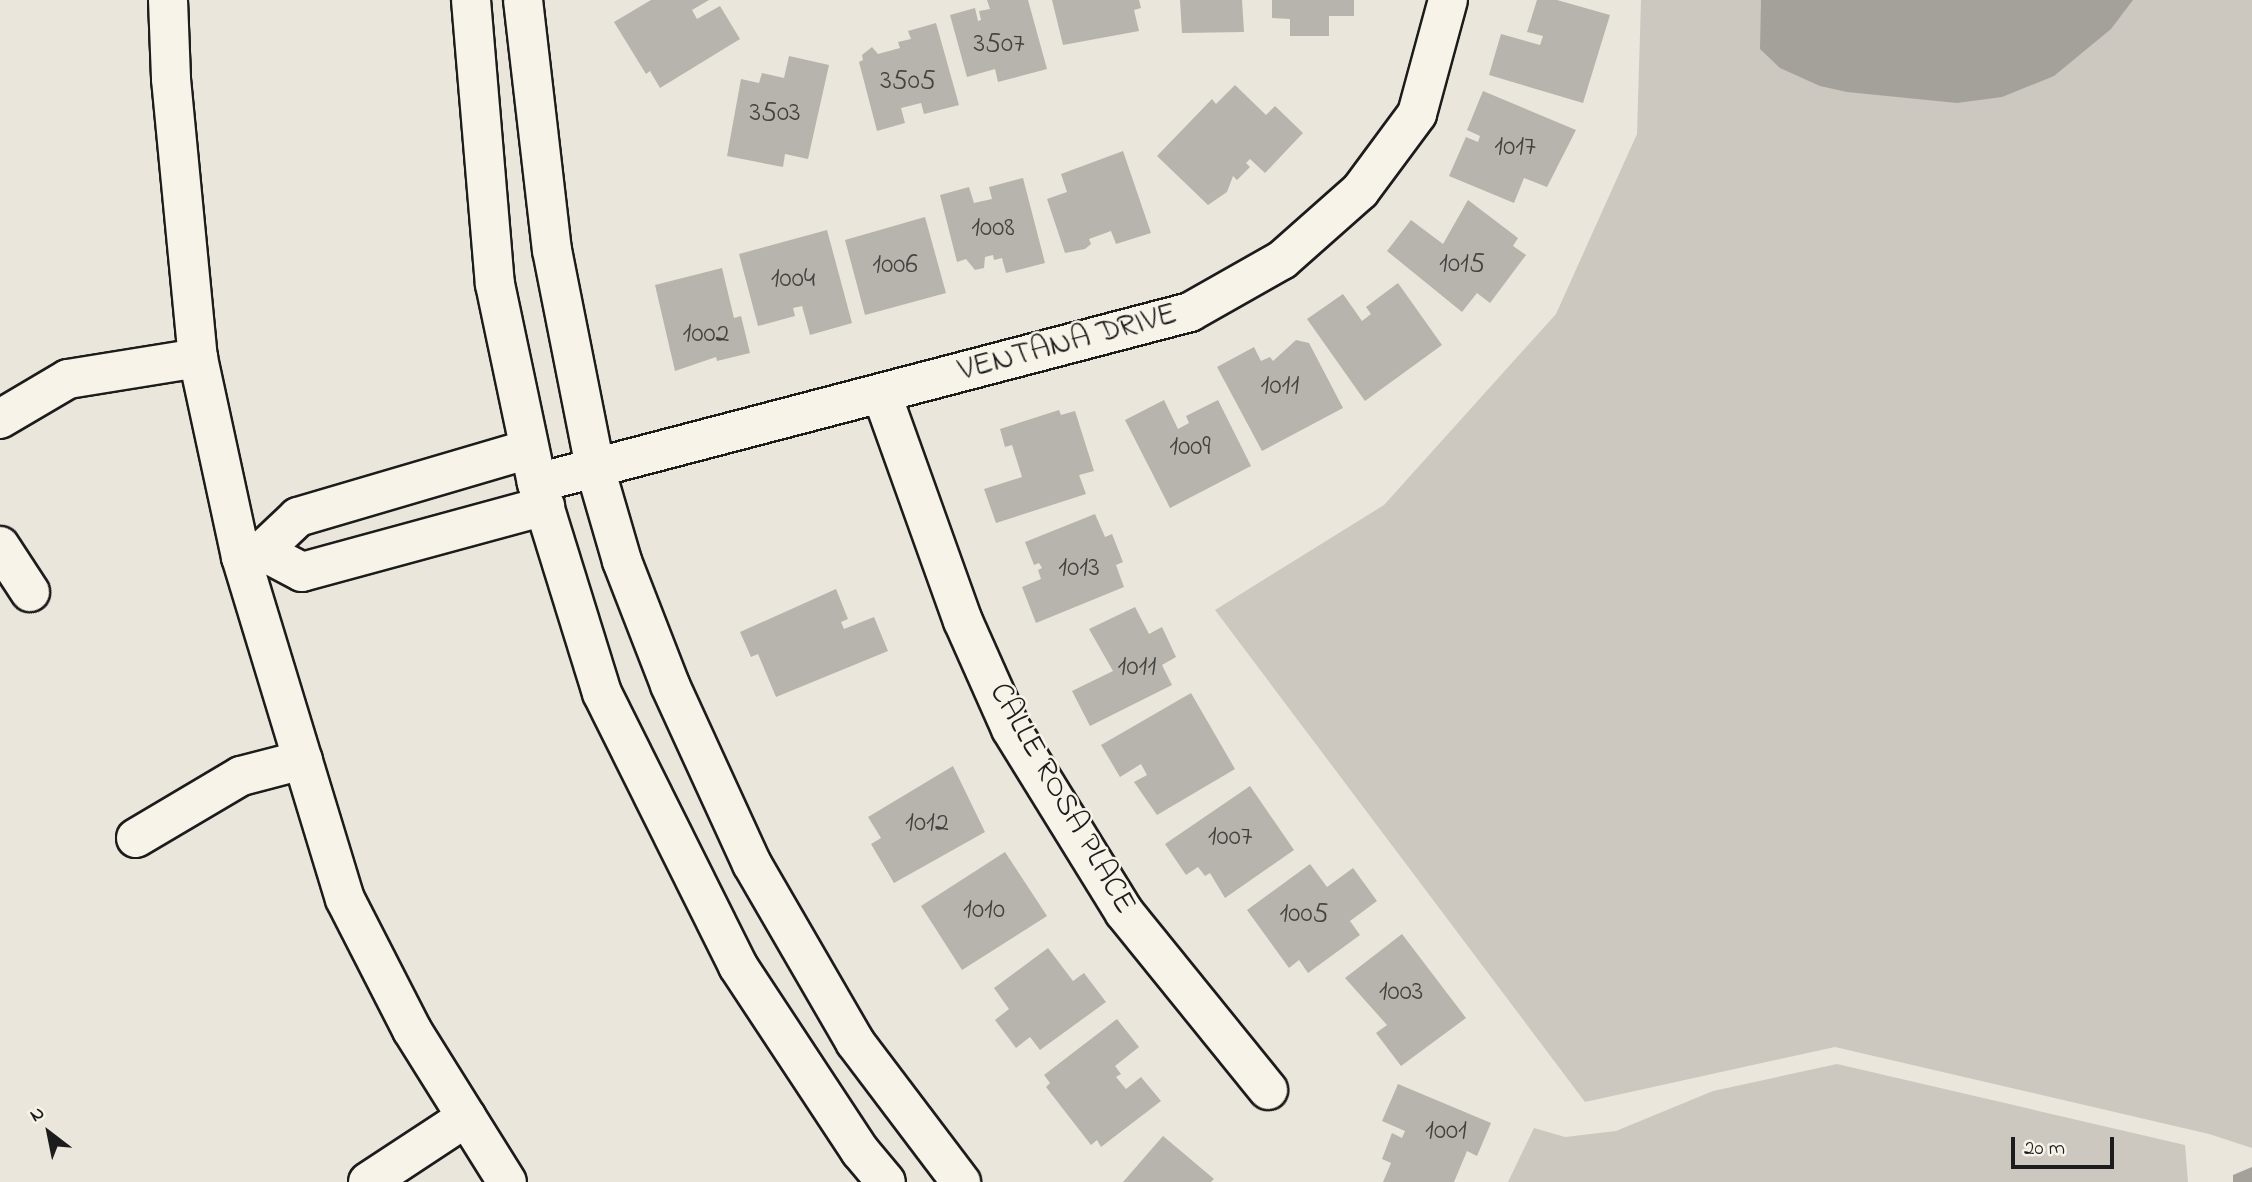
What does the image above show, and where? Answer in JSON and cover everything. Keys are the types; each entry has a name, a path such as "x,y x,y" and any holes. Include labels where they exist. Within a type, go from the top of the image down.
{"street":[{"path":"168,0 171,79 198,358 303,760 345,899 412,1030 507,1182"},
{"path":"471,0 495,284 537,479 602,693 738,966 860,1151 886,1182"},
{"path":"523,0 552,250 595,468 622,561 670,685 752,864 855,1042 961,1182"},
{"name":"VENTANA DRIVE","path":"537,479 595,468 882,395 1190,312 1282,260 1360,191 1417,114 1448,0"},
{"path":"0,419 68,379 198,358"},
{"name":"CALLE ROSA PLACE","path":"882,395 963,621 1012,729 1124,912 1268,1090"},
{"path":"251,554 298,517 537,479"},
{"path":"251,554 302,572 537,479"},
{"path":"0,546 30,592"},
{"path":"136,838 241,776 303,760"},
{"path":"368,1182 467,1117"}],"shaded area":[{"path":"1641,0 2252,0 2252,1148 2209,1134 1835,1047 1585,1102 1215,610 1384,505 1556,314 1637,134"},
{"path":"1761,0 2133,0 2111,29 2054,76 2002,97 1957,103 1847,92 1820,86 1780,68 1760,49"},
{"path":"1837,1064 2185,1145 2188,1182 1508,1182 1534,1128 1565,1137 1616,1131 1713,1091"},
{"path":"2252,1167 2252,1182 2233,1182 2233,1175"}],"building":[{"path":"651,0 709,0 692,10 697,19 720,6 740,39 660,88 650,71 646,74 614,22"},
{"path":"987,0 1028,0 1047,69 998,82 995,69 967,77 950,15 975,8 978,21 981,20 979,11 990,9"},
{"path":"1052,0 1139,0 1141,8 1134,10 1139,31 1063,45"},
{"path":"1180,0 1242,0 1244,32 1182,33"},
{"path":"1272,0 1354,0 1354,16 1329,16 1329,36 1290,36 1290,19 1272,18"},
{"path":"1537,0 1557,0 1610,15 1583,103 1489,75 1501,34 1540,45 1543,36 1527,32"},
{"path":"936,23 959,105 924,114 921,103 901,108 905,123 877,131 859,62 863,60 862,55 872,47 878,54 900,48 898,42 911,39 908,31"},
{"path":"789,56 829,65 808,159 785,154 783,167 727,156 741,79 759,83 762,73 784,78"},
{"path":"1235,85 1266,115 1275,106 1303,133 1265,173 1250,159 1246,163 1250,167 1237,180 1233,176 1227,192 1208,205 1157,156 1212,99 1216,104"},
{"path":"1483,91 1576,130 1547,187 1524,178 1514,203 1449,176 1466,137 1478,142 1480,136 1467,130"},
{"path":"1123,151 1151,233 1116,244 1111,231 1089,239 1091,244 1085,249 1065,253 1047,199 1067,192 1061,174"},
{"path":"1023,178 1045,263 1006,273 1002,258 994,260 993,255 985,257 984,268 975,270 966,259 957,262 940,195 969,187 974,203 992,199 989,187"},
{"path":"1468,200 1518,238 1513,246 1526,255 1490,303 1477,293 1462,312 1387,251 1411,220 1443,244"},
{"path":"925,217 946,293 865,315 845,240"},
{"path":"827,230 852,323 810,335 802,306 793,308 795,316 758,326 739,254"},
{"path":"722,268 734,318 741,316 750,353 717,361 716,357 675,371 655,285"},
{"path":"1398,283 1442,345 1365,401 1307,319 1343,294 1362,321 1371,314 1366,307"},
{"path":"1296,340 1309,343 1343,408 1262,451 1217,367 1254,347 1261,361 1270,357 1273,361"},
{"path":"1164,400 1178,429 1189,423 1186,416 1218,400 1251,466 1170,508 1125,420"},
{"path":"1059,410 1061,415 1075,411 1094,471 1079,475 1086,494 996,523 984,489 1022,477 1012,445 1005,447 1000,429"},
{"path":"1095,514 1105,537 1112,534 1123,562 1116,565 1124,587 1036,623 1022,587 1041,579 1038,570 1042,568 1039,563 1034,565 1025,542"},
{"path":"836,589 848,619 841,622 844,629 874,617 888,651 776,697 758,654 751,657 740,632"},
{"path":"1135,607 1149,634 1162,627 1176,657 1162,665 1172,685 1090,726 1072,691 1113,671 1089,629"},
{"path":"1191,693 1235,769 1157,815 1134,782 1147,775 1141,764 1120,777 1101,745"},
{"path":"953,766 985,832 894,883 871,844 881,838 868,817"},
{"path":"1250,786 1294,850 1225,898 1210,873 1205,876 1198,867 1186,875 1165,844"},
{"path":"1005,852 1047,916 962,970 921,906"},
{"path":"1310,864 1327,887 1353,868 1377,901 1350,921 1360,935 1308,973 1299,960 1289,968 1247,910"},
{"path":"1402,934 1466,1018 1401,1066 1376,1033 1387,1025 1345,978"},
{"path":"1048,948 1073,981 1084,973 1106,1002 1040,1050 1030,1037 1016,1048 995,1020 1009,1009 994,988"},
{"path":"1117,1019 1139,1047 1115,1066 1121,1074 1116,1077 1126,1089 1141,1077 1161,1101 1101,1147 1097,1140 1091,1145 1046,1087 1050,1083 1044,1075"},
{"path":"1398,1084 1491,1123 1477,1156 1467,1151 1454,1182 1383,1182 1391,1163 1382,1159 1392,1133 1402,1138 1405,1131 1382,1121"},
{"path":"1163,1136 1214,1179 1211,1182 1123,1182"}]}
